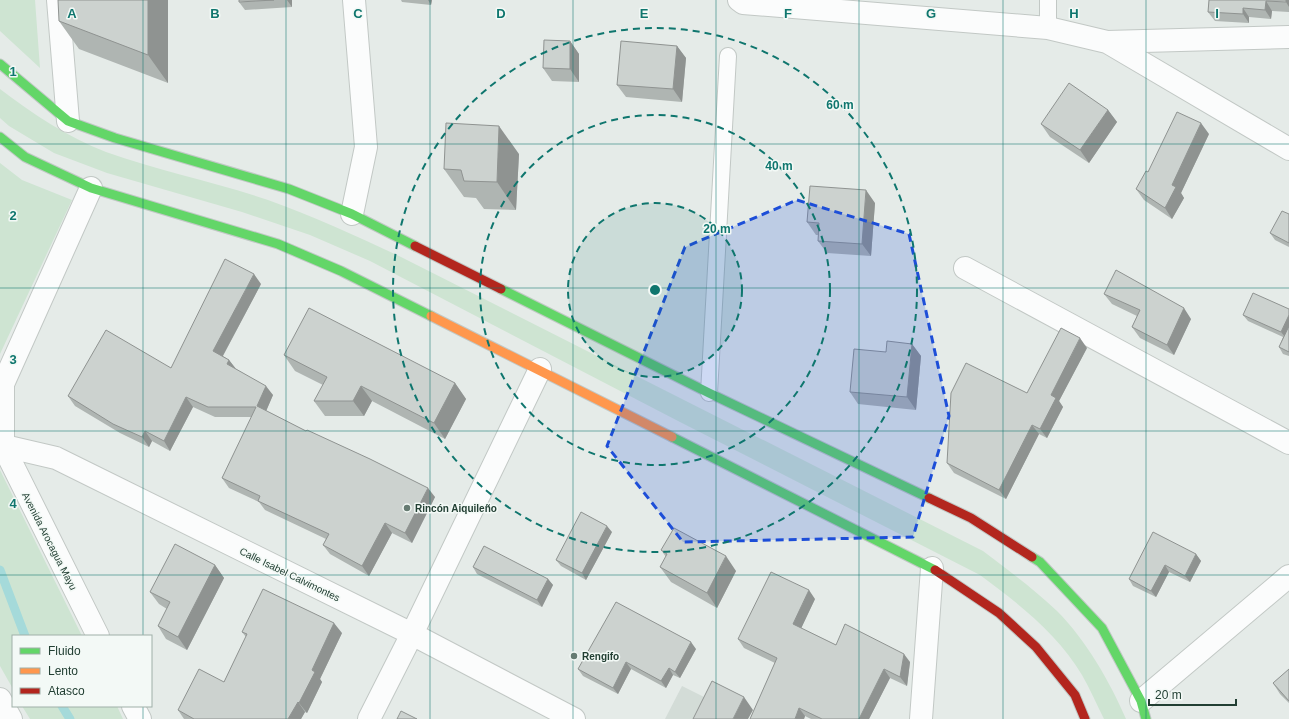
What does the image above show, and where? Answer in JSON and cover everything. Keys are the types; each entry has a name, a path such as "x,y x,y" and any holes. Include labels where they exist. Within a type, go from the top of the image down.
{"street":[{"path":"58,0 68,121"},
{"path":"352,214 366,147 354,0"},
{"path":"739,0 743,3 1048,28 1107,42 1289,37"},
{"path":"1107,42 1289,149"},
{"path":"0,64 68,121 115,138 289,189 352,214 709,393 971,518 1040,562 1102,628 1144,710 1289,576"},
{"path":"0,137 25,157 91,188 278,244 342,271 540,369 932,568 999,613 1036,647 1075,695 1084,719"},
{"path":"1,445 3,384 91,188"},
{"path":"965,268 1289,443"},
{"path":"369,719 412,634 540,369"},
{"name":"Calle Isabel Calvimontes","path":"1,445 56,458 412,634 574,719"},
{"name":"Avenida Arocagua Mayu","path":"1,445 97,635"},
{"path":"921,719 932,568"},
{"path":"134,707 140,719"}],"lane":[{"path":"1048,0 1048,28"},
{"path":"709,393 728,56"}],"highlighted area":[{"path":"797,200 909,234 949,416 913,537 683,542 607,446 685,247"}],"shaded area":[{"path":"682,686 714,702 706,719 665,719"}],"green space":[{"path":"0,0 35,0 40,68 0,31"},
{"path":"0,89 64,132 106,152 285,206 318,219 399,256 983,551 1039,595 1068,622 1105,676 1126,719 1104,719 1082,675 1061,646 1023,608 980,575 680,422 370,261 310,235 242,212 107,173 54,153 9,126 0,118"},
{"path":"0,163 22,180 72,200 0,354"},
{"path":"0,470 82,635 12,635 12,687 0,666"},
{"path":"23,707 117,707 123,719 30,719"}],"building":[{"path":"58,0 148,0 148,55 59,21"},
{"path":"239,0 274,0 239,2"},
{"path":"1209,0 1286,0 1286,2 1266,1 1265,10 1243,8 1243,14 1208,12"},
{"path":"544,40 570,41 570,69 543,68"},
{"path":"621,41 677,46 673,89 617,85"},
{"path":"1069,83 1108,110 1080,150 1041,124"},
{"path":"1177,112 1201,123 1172,185 1176,187 1165,208 1136,189 1146,171 1148,172"},
{"path":"446,123 499,126 497,182 464,181 461,170 444,169"},
{"path":"810,186 866,190 862,244 818,241 819,223 807,222"},
{"path":"1282,211 1289,214 1289,243 1270,233"},
{"path":"225,259 254,274 213,351 229,360 227,364 266,386 257,406 306,431 307,430 370,459 428,488 405,533 385,523 362,566 323,545 329,534 258,501 260,496 222,478 256,407 208,407 186,397 164,441 145,431 142,437 113,424 68,396 106,330 171,368"},
{"path":"1116,270 1184,308 1167,345 1132,327 1140,310 1104,294"},
{"path":"1253,293 1289,309 1289,315 1281,332 1243,315"},
{"path":"309,308 455,383 434,423 361,386 353,401 314,401 327,377 284,355"},
{"path":"1289,326 1289,352 1279,347"},
{"path":"1061,328 1080,338 1051,395 1056,398 1040,429 1032,425 999,490 947,463 951,393 966,363 1027,393"},
{"path":"887,341 912,344 907,397 850,392 854,349 886,352"},
{"path":"581,512 607,526 582,573 556,560"},
{"path":"674,528 726,556 707,593 660,567 667,554 661,550"},
{"path":"1153,532 1196,554 1185,576 1165,565 1151,591 1129,579"},
{"path":"175,544 215,565 178,637 158,626 170,602 150,592"},
{"path":"484,546 548,579 537,600 473,567"},
{"path":"771,572 809,590 793,624 836,645 845,624 904,654 900,677 884,669 859,719 822,719 799,708 795,719 750,719 777,658 738,639"},
{"path":"263,589 334,623 312,670 315,672 299,703 298,702 288,719 194,719 178,710 199,669 224,682 247,634 242,632"},
{"path":"616,602 691,642 675,672 669,668 661,681 626,662 613,688 578,669"},
{"path":"1289,669 1289,701 1273,683"},
{"path":"712,681 744,697 733,719 693,719"},
{"path":"401,711 417,719 397,719"}],"waterway":[{"path":"0,570 25,635"},
{"path":"63,707 70,719"}],"traffic: fast":[{"path":"0,64 68,121 115,138 289,189 352,214 415,246"},
{"path":"0,137 25,157 91,188 278,244 341,271 431,316"},
{"path":"501,289 709,393 929,498"},
{"path":"672,437 935,570"},
{"path":"1032,557 1040,562 1102,628 1141,701 1146,719"}],"traffic: slow":[{"path":"431,316 672,437"}],"traffic: jam":[{"path":"415,246 501,289"},
{"path":"929,498 971,518 1032,557"},
{"path":"935,570 999,613 1036,647 1075,695 1085,719"}],"place":[{"name":"Rincón Aiquileño","path":"407,508"},
{"name":"Rengifo","path":"574,656"}]}
